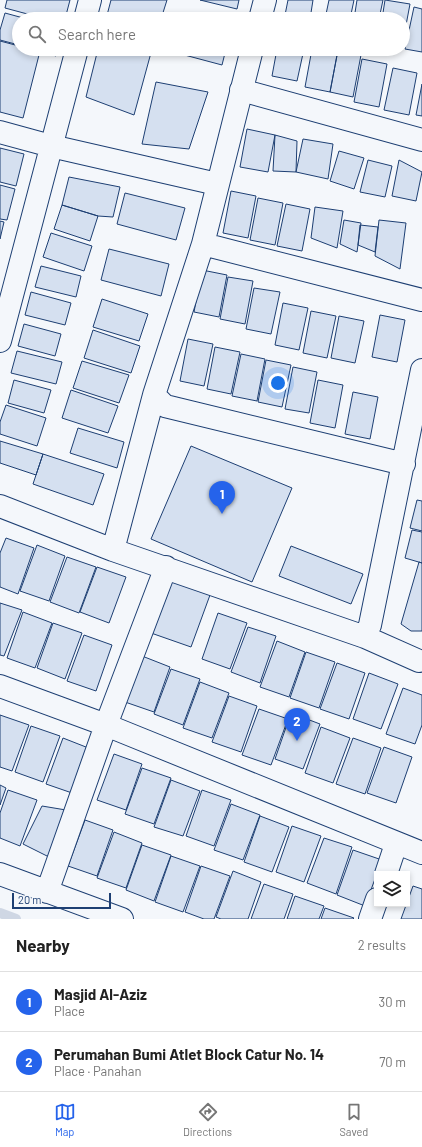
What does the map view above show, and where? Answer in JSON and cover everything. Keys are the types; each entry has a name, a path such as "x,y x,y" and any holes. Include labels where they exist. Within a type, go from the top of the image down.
{"street":[{"path":"86,12 90,0"},
{"path":"262,12 265,0"},
{"path":"0,340 75,56"},
{"path":"113,550 154,395 203,244 250,56"},
{"path":"241,90 422,140"},
{"path":"0,132 51,146 217,184"},
{"path":"203,244 422,300"},
{"path":"365,637 370,625 422,370"},
{"path":"154,395 165,406 404,464"},
{"path":"0,506 113,550 166,567 365,637 418,661"},
{"path":"47,892 106,725 166,567"},
{"path":"0,686 106,725 396,844 422,853"},
{"path":"387,871 396,844"},
{"path":"0,874 122,919"},
{"path":"370,919 374,907"}],"building":[{"path":"7,0 70,0 67,12 20,12 5,8"},
{"path":"111,0 167,0 163,12 108,12"},
{"path":"200,0 239,0 237,9"},
{"path":"288,0 313,0 311,12 286,12"},
{"path":"329,0 354,0 351,12 326,12"},
{"path":"357,0 383,0 380,12 355,12"},
{"path":"385,0 410,4 408,12 383,12"},
{"path":"414,7 422,9 422,52 410,50 410,26"},
{"path":"5,13 12,15 12,43 0,40 0,30"},
{"path":"0,41 12,44 12,56 39,56 23,118 0,112"},
{"path":"96,56 150,56 134,115 86,97"},
{"path":"188,56 224,56 222,65"},
{"path":"276,56 302,56 297,81 272,76"},
{"path":"311,56 337,56 330,92 305,87"},
{"path":"337,56 361,56 353,97 330,92"},
{"path":"362,59 387,64 379,107 354,102"},
{"path":"393,68 417,73 409,115 384,110"},
{"path":"156,82 208,92 189,149 142,144"},
{"path":"422,84 422,116 416,115"},
{"path":"247,129 275,135 268,172 240,167"},
{"path":"275,135 297,141 296,172 273,171"},
{"path":"303,139 333,144 328,179 296,172"},
{"path":"0,148 24,154 16,186 0,182"},
{"path":"339,151 364,158 354,189 330,181"},
{"path":"368,160 392,166 385,197 360,192"},
{"path":"399,160 422,172 416,201 392,196"},
{"path":"69,177 120,187 113,217 98,216 62,205"},
{"path":"0,185 15,189 7,220 0,219"},
{"path":"231,191 256,196 248,238 223,233"},
{"path":"125,193 185,208 176,240 117,224"},
{"path":"258,198 283,203 275,245 250,240"},
{"path":"286,204 310,209 302,251 277,246"},
{"path":"62,205 98,216 90,241 54,229"},
{"path":"315,207 343,211 337,248 311,238"},
{"path":"344,220 361,223 357,252 340,244"},
{"path":"379,220 406,223 400,269 375,256"},
{"path":"0,221 4,222 0,239"},
{"path":"360,225 378,227 375,252 358,245"},
{"path":"51,233 92,246 84,271 43,257"},
{"path":"109,249 169,264 161,296 101,280"},
{"path":"41,266 81,276 76,297 35,287"},
{"path":"202,270 227,275 219,317 194,312"},
{"path":"228,277 253,281 245,324 220,319"},
{"path":"254,288 280,292 271,334 246,329"},
{"path":"31,292 71,303 65,325 25,315"},
{"path":"102,299 148,314 139,341 93,327"},
{"path":"283,303 308,308 299,350 275,345"},
{"path":"311,311 336,316 327,358 303,353"},
{"path":"380,315 405,320 397,362 372,357"},
{"path":"339,316 364,321 355,363 331,358"},
{"path":"24,324 61,334 55,356 18,346"},
{"path":"93,330 140,346 131,373 84,358"},
{"path":"188,339 213,344 204,386 180,381"},
{"path":"215,347 240,352 231,394 207,389"},
{"path":"17,351 62,362 56,384 11,373"},
{"path":"241,354 265,359 257,401 232,396"},
{"path":"266,360 291,365 282,407 258,402"},
{"path":"82,361 129,375 119,403 73,388"},
{"path":"293,367 317,372 309,413 285,409"},
{"path":"14,380 51,390 44,413 8,403"},
{"path":"318,380 343,385 335,428 310,423"},
{"path":"71,390 118,406 108,433 62,418"},
{"path":"353,392 378,397 370,439 345,434"},
{"path":"6,405 46,418 37,446 0,434 0,422"},
{"path":"78,428 124,442 117,468 70,453"},
{"path":"0,441 43,454 36,475 0,463"},
{"path":"191,446 292,488 252,582 151,539"},
{"path":"43,454 104,474 93,505 33,484"},
{"path":"417,500 422,501 422,531 410,528"},
{"path":"412,530 422,532 422,563 405,558"},
{"path":"6,538 34,548 18,594 0,587 0,553"},
{"path":"37,545 65,556 49,601 20,591"},
{"path":"291,546 363,574 351,604 279,576"},
{"path":"67,557 96,567 79,613 50,602"},
{"path":"419,562 422,563 422,631 411,631 401,624"},
{"path":"97,567 126,577 109,623 80,612"},
{"path":"170,580 210,595 191,647 151,633"},
{"path":"0,603 22,610 4,656 0,655"},
{"path":"23,612 52,623 35,668 7,658"},
{"path":"218,613 247,623 230,669 202,659"},
{"path":"53,623 82,633 65,679 37,668"},
{"path":"248,627 276,636 260,683 231,672"},
{"path":"84,635 112,645 96,691 67,681"},
{"path":"277,641 305,652 289,697 260,687"},
{"path":"306,652 335,662 319,708 290,698"},
{"path":"142,656 170,667 154,712 125,702"},
{"path":"337,663 365,673 349,719 320,709"},
{"path":"171,669 200,679 183,725 154,714"},
{"path":"369,673 398,684 381,729 353,719"},
{"path":"200,682 229,693 212,738 183,728"},
{"path":"403,688 422,695 422,725 415,744 386,734"},
{"path":"229,696 257,706 241,752 212,742"},
{"path":"259,709 288,719 271,765 242,755"},
{"path":"291,713 320,724 303,769 275,759"},
{"path":"0,715 29,725 12,771 0,767"},
{"path":"31,726 60,736 43,782 15,772"},
{"path":"321,727 350,738 333,783 305,773"},
{"path":"63,738 91,749 75,794 46,784"},
{"path":"353,738 381,748 365,794 336,784"},
{"path":"384,747 412,757 396,803 367,793"},
{"path":"114,754 142,764 126,810 97,800"},
{"path":"142,768 171,778 154,824 125,814"},
{"path":"171,780 200,791 183,836 154,827"},
{"path":"0,785 6,788 0,805"},
{"path":"8,790 37,800 20,846 0,838 0,813"},
{"path":"202,790 231,800 214,846 186,836"},
{"path":"231,804 260,815 243,860 214,850"},
{"path":"42,806 72,811 49,857 23,844"},
{"path":"260,816 289,827 272,872 244,862"},
{"path":"85,820 113,830 97,876 68,866"},
{"path":"292,826 321,836 304,882 276,872"},
{"path":"114,832 142,843 126,888 97,878"},
{"path":"324,838 352,847 336,894 307,883"},
{"path":"142,845 171,855 154,901 126,890"},
{"path":"353,850 382,860 378,871 374,871 374,882 365,906 337,895"},
{"path":"171,856 200,866 183,912 155,902"},
{"path":"201,866 230,876 214,919 204,919 185,912"},
{"path":"233,871 261,882 248,919 221,919 216,917"},
{"path":"264,884 293,894 284,919 251,919"},
{"path":"413,886 422,889 422,919 401,919 405,907 410,907 410,894"},
{"path":"295,896 324,906 319,919 287,919"},
{"path":"325,908 354,918 321,919"}],"waterway":[{"path":"0,913 16,919"}],"place":[{"name":"Masjid Al-Aziz","path":"222,514"},
{"name":"Perumahan Bumi Atlet Block Catur No. 14","path":"297,741"}]}
